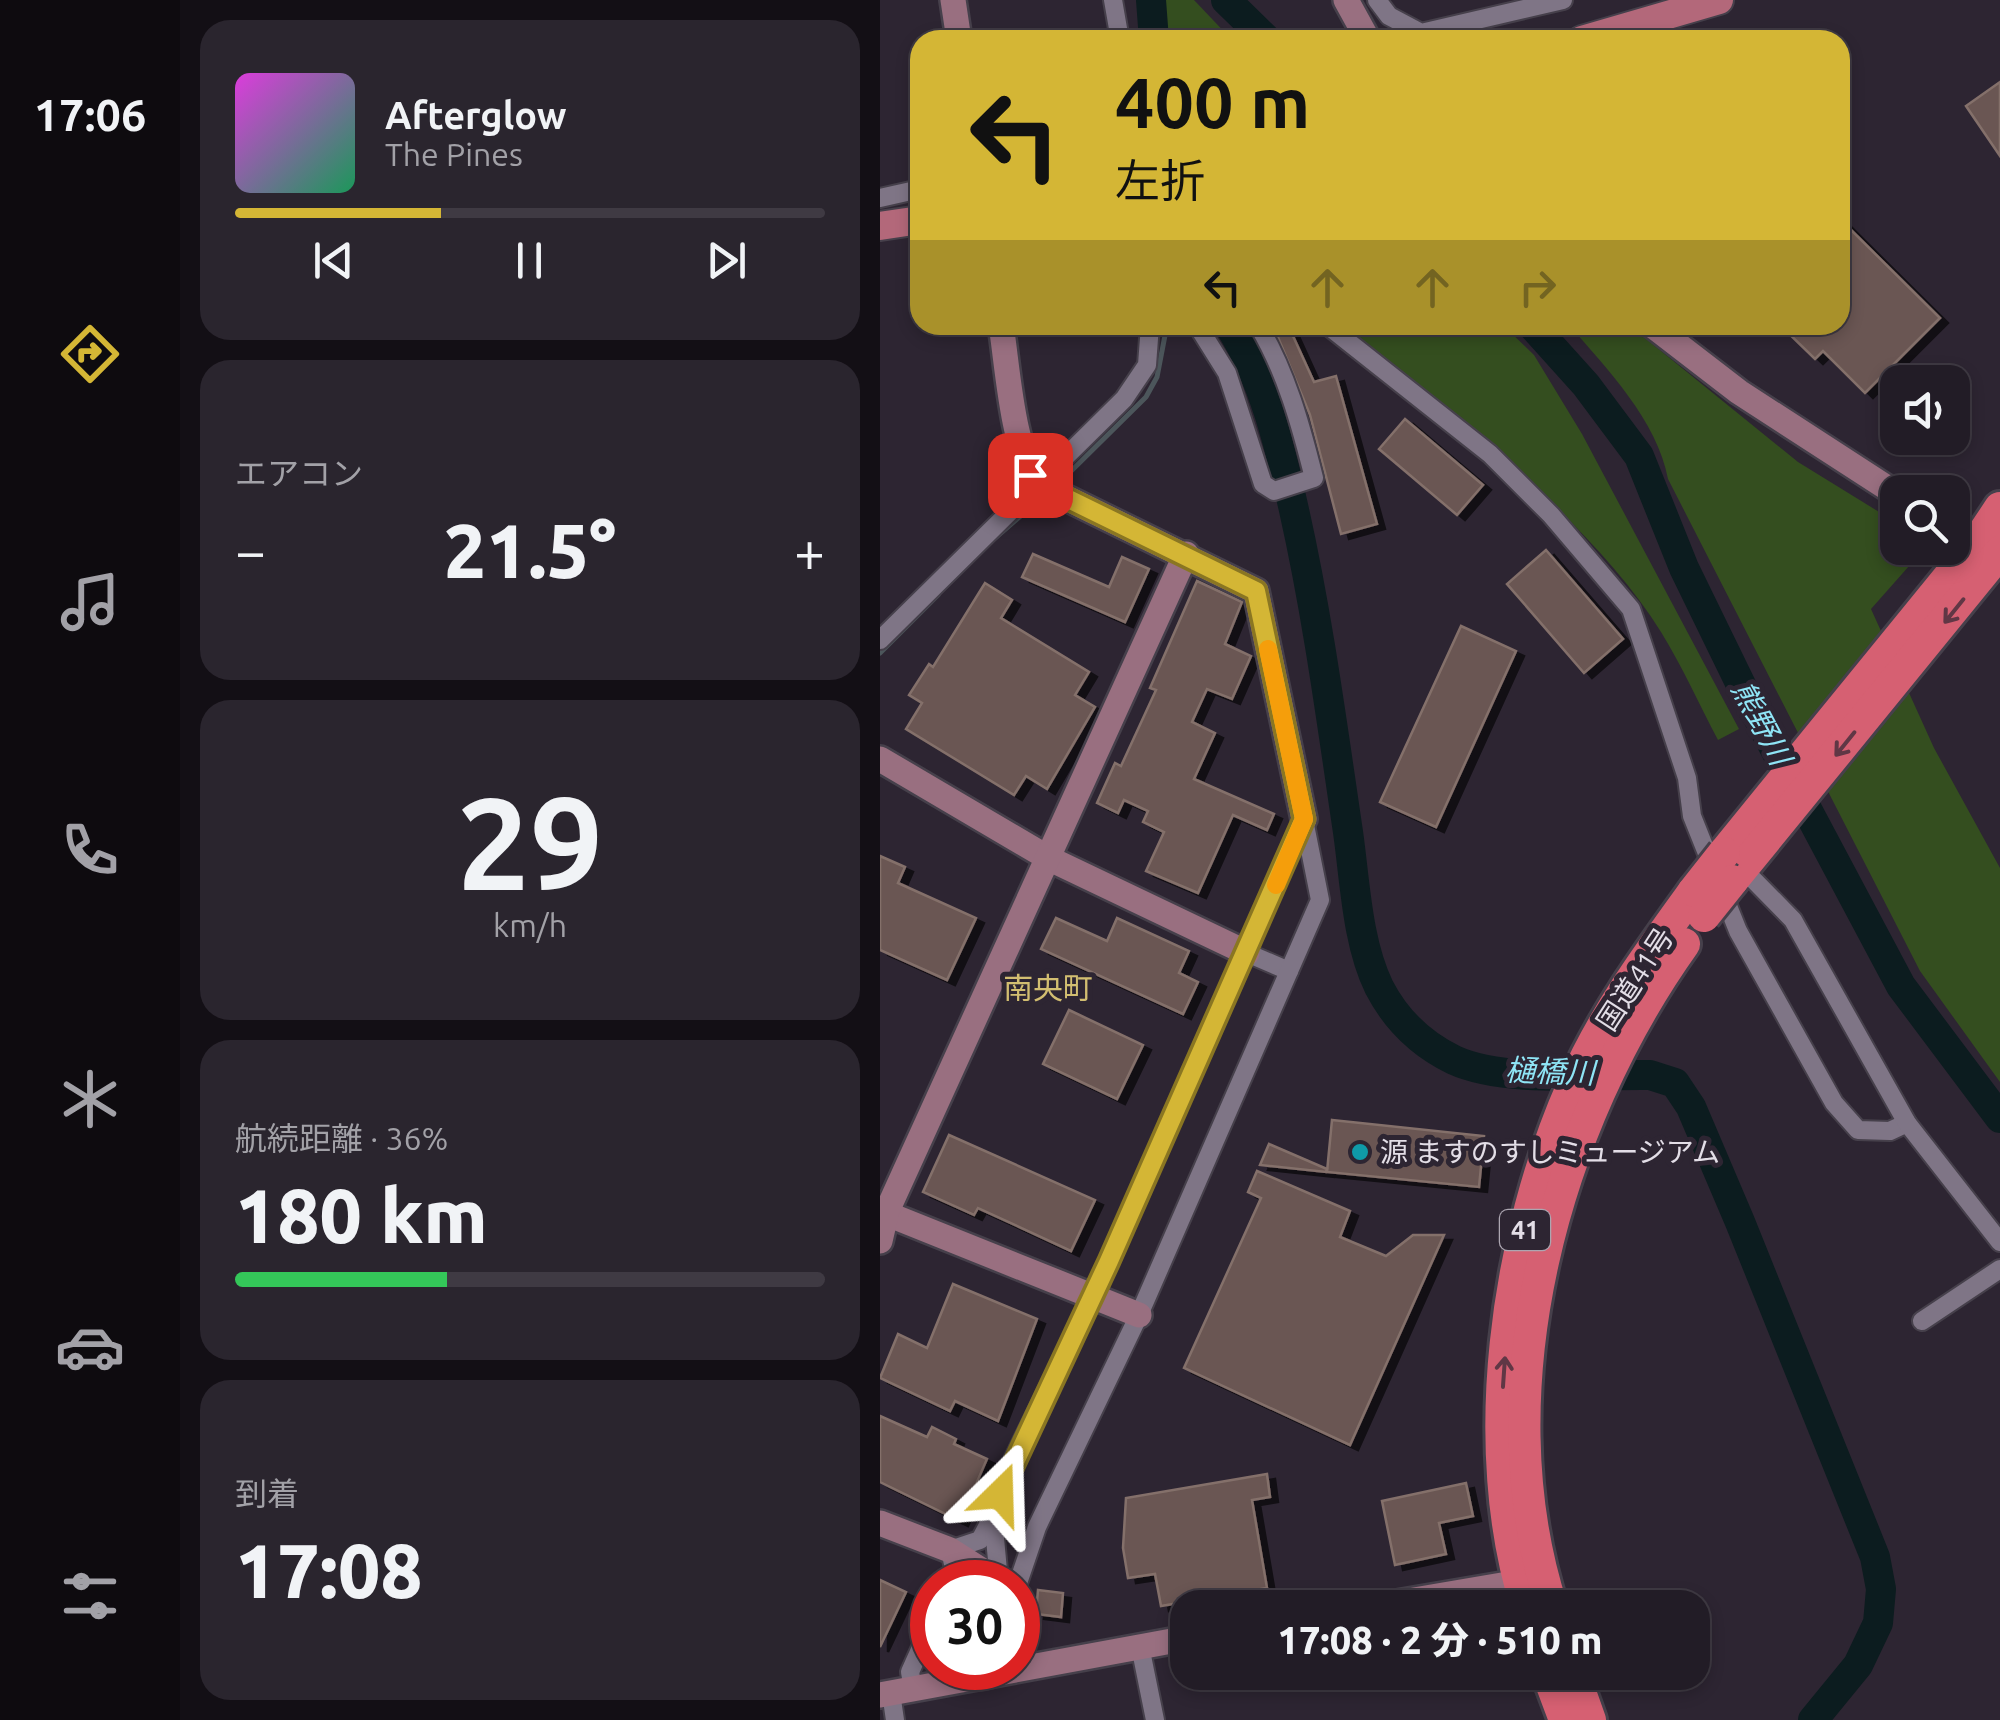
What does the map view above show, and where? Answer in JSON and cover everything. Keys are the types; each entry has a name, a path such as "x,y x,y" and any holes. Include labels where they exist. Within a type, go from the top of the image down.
{"highway":[{"name":"国道41号","path":"1534,1590 1507,1492 1502,1397 1508,1319 1526,1223 1555,1131 1580,1069 1631,978 1733,867 1900,657 1985,548 2000,508"},
{"path":"1554,1690 1565,1720"},
{"path":"1579,1690 1590,1720"}],"main road":[{"path":"1616,30 1719,0"},
{"path":"880,226 910,222"}],"street":[{"path":"953,0 958,30"},
{"path":"1114,0 1118,30"},
{"path":"1346,0 1362,30"},
{"path":"1377,0 1389,16 1415,30"},
{"path":"1434,30 1563,0"},
{"path":"880,198 910,191"},
{"path":"1003,335 1030,475 1040,485 1256,591 1320,900 1139,1315 1017,1560"},
{"path":"880,640 1124,399 1148,365 1150,335"},
{"path":"1203,335 1227,373 1262,484 1274,491 1314,478 1300,422 1264,335"},
{"path":"1340,335 1490,454 1552,515 1631,609 1687,778 1692,816 1738,931 1834,1103 1858,1130 1890,1132 1908,1122"},
{"path":"1665,335 1739,392 1880,482"},
{"path":"880,1241 884,1211 1050,859 1186,554"},
{"path":"880,759 1050,859 1289,970"},
{"path":"950,1550 980,1540 993,1516 1007,1472 1094,1295 1304,819"},
{"path":"1733,867 1793,920 1908,1122 2000,1242"},
{"path":"884,1211 1139,1315"},
{"path":"1922,1321 2000,1268"},
{"path":"993,1516 1001,1560"},
{"path":"880,1523 967,1560"},
{"path":"950,1550 952,1560"},
{"path":"1040,1663 1170,1641"},
{"path":"1140,1646 1155,1720"},
{"path":"895,1692 895,1720"}],"green space":[{"path":"1160,0 1194,0 1222,30 1162,30"},
{"path":"1355,335 1513,335 1534,355 1582,434 1739,729 1718,740 1661,632 1631,590 1556,507"},
{"path":"1577,335 1641,335 1798,462 1880,513 1880,565 1910,565 1871,609 1934,748 2000,868 2000,1082 1920,971 1668,479 1642,416"}],"building":[{"path":"2000,82 2000,156 1966,106"},
{"path":"1850,229 1940,318 1893,365 1880,365 1880,378 1865,393 1823,351 1815,359 1790,335 1850,335"},
{"path":"1277,335 1293,335 1314,382 1336,376 1377,524 1341,534 1310,415"},
{"path":"1405,419 1483,485 1457,515 1379,449"},
{"path":"1546,550 1623,639 1584,673 1507,584"},
{"path":"1033,554 1109,587 1122,557 1149,569 1125,622 1022,577"},
{"path":"1197,581 1242,602 1225,644 1251,656 1232,699 1207,689 1192,722 1215,733 1194,779 1274,814 1267,830 1233,815 1198,893 1146,871 1164,832 1143,822 1148,811 1124,800 1118,813 1097,803 1115,763 1121,766 1156,690 1150,688"},
{"path":"985,583 1012,600 1001,618 1089,672 1075,695 1095,707 1047,789 1026,776 1014,795 906,729 922,703 909,695 929,664 933,667"},
{"path":"1461,626 1516,651 1436,827 1380,802"},
{"path":"880,856 905,867 898,883 976,918 947,980 880,950"},
{"path":"1056,918 1107,941 1117,918 1189,951 1179,973 1198,982 1183,1014 1041,949"},
{"path":"1069,1010 1143,1045 1117,1099 1043,1064"},
{"path":"1332,1120 1484,1136 1479,1187 1327,1172"},
{"path":"949,1135 1095,1200 1071,1251 978,1208 974,1215 923,1192"},
{"path":"1269,1144 1327,1169 1326,1172 1260,1165"},
{"path":"1257,1171 1350,1211 1340,1237 1386,1256 1413,1235 1444,1235 1350,1445 1184,1368 1261,1198 1248,1192"},
{"path":"953,1284 1037,1319 998,1421 955,1401 950,1411 880,1378 898,1334 927,1348"},
{"path":"880,1416 927,1437 932,1427 956,1439 954,1444 987,1459 960,1521 880,1482"},
{"path":"1267,1474 1270,1497 1252,1500 1267,1588 1170,1590 1170,1604 1161,1606 1155,1574 1128,1578 1123,1548 1126,1498"},
{"path":"1466,1483 1473,1516 1439,1523 1446,1554 1395,1565 1382,1501"},
{"path":"880,1580 906,1592 880,1647"},
{"path":"1040,1590 1063,1593 1061,1617 1040,1614"}],"waterway":[{"name":"樋橋川","path":"1151,0 1153,30"},
{"name":"熊野川","path":"1226,0 1257,30"},
{"path":"1056,486 1146,397 1157,377 1165,335"},
{"name":"樋橋川","path":"1235,335 1261,391 1289,486 1324,671 1361,931 1379,987 1420,1039 1474,1067 1523,1075 1650,1075 1675,1083 1691,1107 1740,1222 1875,1557 1881,1589 1878,1623 1858,1665 1813,1720"},
{"name":"熊野川","path":"1541,335 1586,385 1639,456 1684,568 1743,689 1901,986 2000,1118"},
{"path":"995,538 1044,496"},
{"path":"880,653 938,595"}],"slow traffic":[{"path":"1268,649 1304,819 1276,885"}],"place":[{"name":"源 ますのすしミュージアム","path":"1360,1152"}],"district":[{"name":"南央町","path":"1048,989"}],"route":[{"path":"1000,1494 1007,1472 1094,1295 1304,819 1256,591 1040,485 1030,475"}]}
